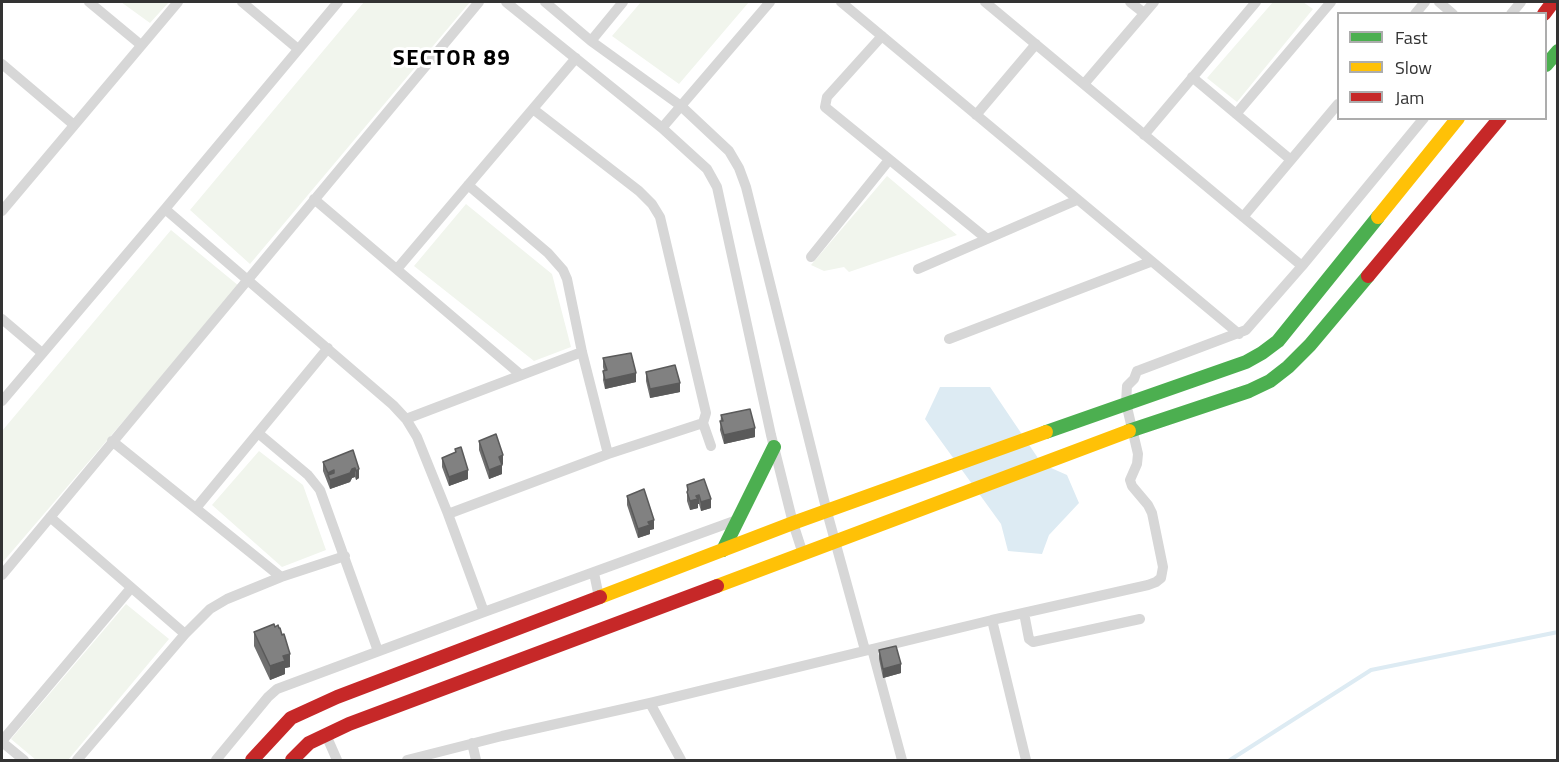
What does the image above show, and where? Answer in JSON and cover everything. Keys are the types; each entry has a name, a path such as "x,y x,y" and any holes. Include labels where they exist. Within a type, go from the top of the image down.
{"street":[{"path":"89,2 141,45"},
{"path":"3,206 178,2"},
{"path":"242,2 298,49"},
{"path":"2,401 338,2"},
{"path":"2,575 479,2"},
{"path":"506,2 662,128 707,168 717,187 774,447 793,524 803,554"},
{"path":"545,2 591,41 681,106 729,151 739,168 746,188 826,512 902,760"},
{"path":"591,41 623,2"},
{"path":"662,128 770,2"},
{"path":"841,2 1239,334"},
{"path":"985,2 1302,266"},
{"path":"1130,2 1144,13"},
{"path":"1084,84 1154,2"},
{"path":"1144,135 1256,2"},
{"path":"1236,114 1330,2"},
{"path":"1439,2 1451,12"},
{"path":"882,36 825,102 825,107 987,239"},
{"path":"976,116 1036,45"},
{"path":"1547,63 1557,51"},
{"path":"397,269 576,58"},
{"path":"2,64 74,125"},
{"path":"1192,77 1291,160"},
{"path":"1243,217 1337,105"},
{"path":"533,109 639,191 652,204 660,217 706,413 703,423 711,446"},
{"path":"407,760 1156,582 1161,578 1163,567 1154,521 1148,505 1132,486 1130,480 1137,464 1138,454 1134,429 1126,403 1127,386 1134,379 1137,371 1239,334 1253,324 1422,120"},
{"path":"252,760 291,718 337,697 793,524 1126,403 1246,362 1278,341 1456,120"},
{"path":"292,760 309,742 349,724 1134,429 1249,391 1270,381 1310,345 1498,120"},
{"path":"811,257 889,160"},
{"path":"468,185 548,253 563,270 608,454"},
{"path":"314,199 521,375"},
{"path":"918,269 1077,200"},
{"path":"165,209 328,348 406,419 417,437 484,612"},
{"path":"949,339 1150,262"},
{"path":"2,319 42,353"},
{"path":"196,508 328,348"},
{"path":"406,419 582,352"},
{"path":"448,514 608,454 703,423"},
{"path":"258,433 314,481 320,490 378,651"},
{"path":"112,441 281,577"},
{"path":"723,550 774,447"},
{"path":"50,518 185,634"},
{"path":"216,760 267,697 277,690 737,520"},
{"path":"77,760 185,634 218,603 281,577 345,556"},
{"path":"594,573 599,597"},
{"path":"24,760 2,742 131,588"},
{"path":"1024,613 1029,639 1033,642 1140,619"},
{"path":"992,620 1026,760"},
{"path":"650,703 681,760"},
{"path":"326,735 337,760"},
{"path":"472,743 476,760"}],"shaded area":[{"path":"121,2 169,2 150,23"},
{"path":"364,2 470,2 250,264 190,210"},
{"path":"641,2 749,2 679,84 612,36"},
{"path":"1273,2 1303,2 1313,9 1237,102 1207,78"},
{"path":"887,176 957,235 849,272 844,267 824,271 811,265"},
{"path":"466,204 552,274 571,347 534,361 414,266"},
{"path":"171,230 239,286 2,563 2,431"},
{"path":"940,387 990,387 1042,464 1067,475 1079,503 1049,535 1042,554 1008,551 1001,524 925,419"},
{"path":"259,451 303,485 326,550 282,567 212,505"},
{"path":"126,604 169,639 68,760 36,760 11,739"}],"building":[{"path":"631,353 636,373 605,380 603,371 607,370 603,358"},
{"path":"675,365 680,383 650,389 646,372"},
{"path":"750,409 755,428 724,435 720,421 723,421 721,415"},
{"path":"496,434 503,455 499,457 502,465 489,470 479,441"},
{"path":"461,447 468,470 449,477 442,458 456,452 455,449"},
{"path":"353,450 359,469 356,471 355,468 352,469 350,473 330,480 328,475 334,473 334,470 328,473 323,462"},
{"path":"704,479 711,499 701,502 699,495 696,496 698,499 690,501 687,485"},
{"path":"644,489 654,520 648,522 650,525 638,529 627,496"},
{"path":"274,624 275,627 278,625 282,635 284,634 290,654 283,656 285,661 270,666 254,632"},
{"path":"896,646 901,664 883,669 879,650"}],"waterway":[{"path":"1230,760 1371,670 1558,632"}],"traffic: fast":[{"path":"1547,64 1558,51"},
{"path":"1046,432 1246,362 1262,353 1278,341 1378,217"},
{"path":"1129,431 1249,391 1270,381 1310,345 1368,276"},
{"path":"723,550 774,447"}],"traffic: slow":[{"path":"1378,217 1456,120"},
{"path":"717,586 1129,431"},
{"path":"600,597 793,523 1046,432"}],"traffic: jam":[{"path":"1546,12 1553,2"},
{"path":"1368,276 1498,120"},
{"path":"292,760 309,743 349,724 717,586"},
{"path":"252,760 291,718 337,697 600,597"}],"district":[{"name":"SECTOR 89","path":"452,60"}]}
